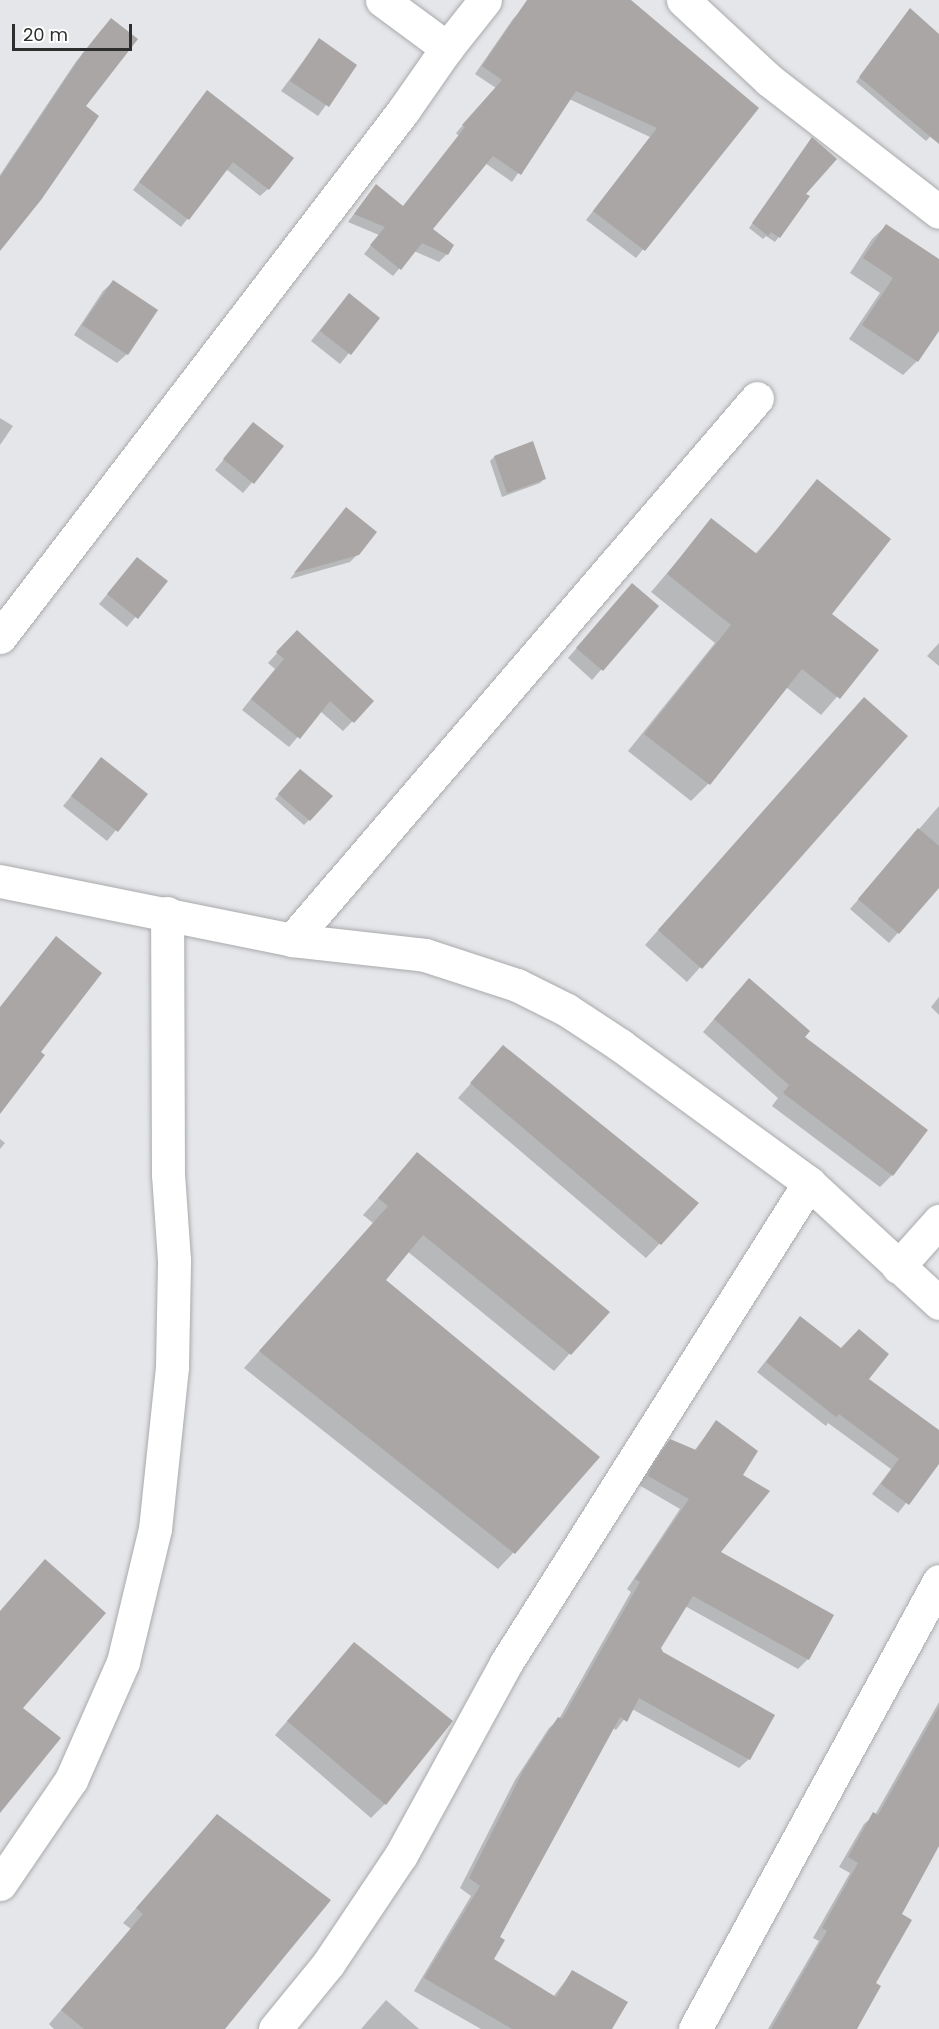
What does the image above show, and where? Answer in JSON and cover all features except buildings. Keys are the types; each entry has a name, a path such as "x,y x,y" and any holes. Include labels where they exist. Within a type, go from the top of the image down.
{"street":[{"path":"382,0 447,48"},
{"path":"0,637 403,111 447,48 485,0"},
{"path":"683,0 769,80 939,212"},
{"path":"292,940 757,398"},
{"path":"0,881 292,940 425,955 518,985 567,1010 809,1183 939,1303"},
{"path":"0,1884 71,1780 118,1673 155,1529 172,1367 174,1260 168,1163 167,913"},
{"path":"274,2029 328,1964 401,1855 506,1663 809,1183"},
{"path":"898,1267 939,1221"},
{"path":"694,2029 939,1581"}]}
